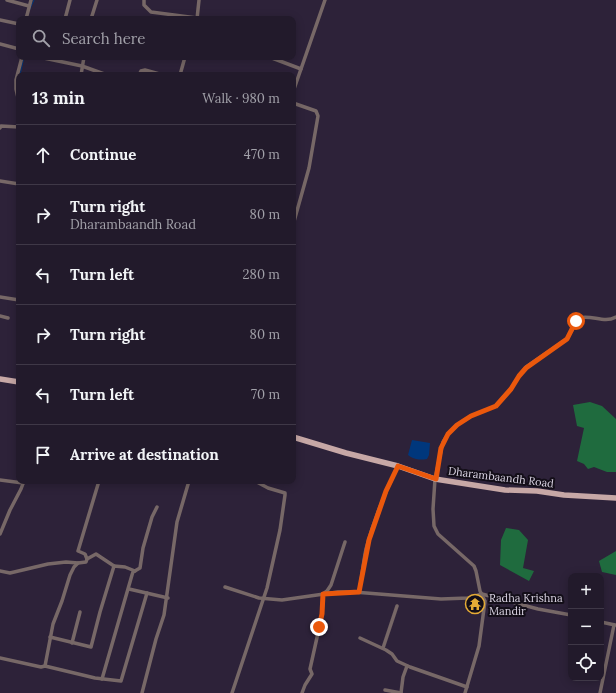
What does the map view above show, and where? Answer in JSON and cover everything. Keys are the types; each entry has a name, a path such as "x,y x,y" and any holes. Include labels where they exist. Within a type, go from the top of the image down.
{"main road":[{"path":"0,380 16,382"},
{"name":"Dharambaandh Road","path":"296,438 346,453 398,466 436,479 505,490 537,491 566,495 616,498"}],"street":[{"path":"7,0 29,6"},
{"path":"27,16 31,0"},
{"path":"66,16 70,0"},
{"path":"92,16 97,0"},
{"path":"144,0 144,5 151,12 177,16"},
{"path":"197,16 199,0"},
{"path":"296,83 325,0"},
{"path":"0,20 16,23"},
{"path":"0,44 16,48"},
{"path":"18,72 21,60"},
{"path":"58,60 99,72"},
{"path":"81,72 83,60"},
{"path":"181,72 184,60"},
{"path":"277,60 301,69"},
{"path":"140,72 145,70 152,72"},
{"path":"296,104 316,111 318,116 309,168 296,214"},
{"path":"0,128 1,126 16,127"},
{"path":"0,180 16,183"},
{"path":"0,297 16,300"},
{"path":"0,316 8,318"},
{"path":"465,693 479,646 485,601 474,566 438,534 434,526 433,509 436,479 443,442 448,434 457,425 471,416 496,406 511,389 526,368 567,339 578,318 583,316 607,320 616,317"},
{"path":"359,592 369,540 386,491 398,466"},
{"path":"0,480 16,481"},
{"path":"0,534 22,484"},
{"path":"87,559 85,554 78,551 98,484"},
{"path":"142,693 168,598 177,522 187,484"},
{"path":"232,693 262,598 267,588 286,495 285,493 261,484"},
{"path":"102,679 132,575 140,568 143,548 152,517 157,507"},
{"path":"323,594 327,592 331,585 345,542"},
{"path":"0,571 10,573 48,564 86,562 87,559 96,554 114,566 125,567 135,571"},
{"path":"44,666 53,624 68,581 74,567 78,563"},
{"path":"50,637 91,648 114,566"},
{"path":"225,587 262,598 282,600 323,594 359,592 441,599 468,598 482,594 538,609 568,614"},
{"path":"129,589 168,598"},
{"path":"0,658 41,667 44,666 95,678 121,681 147,593"},
{"path":"302,693 312,674 310,669 322,614 323,594"},
{"path":"383,648 397,606"},
{"path":"72,642 80,612"},
{"path":"600,693 615,625 604,623"},
{"path":"360,638 390,652 397,661 407,666 467,687"},
{"path":"385,690 401,693 403,677 407,666"}],"green space":[{"path":"590,402 602,406 616,419 616,472 607,472 594,467 588,469 584,464 577,461 584,428 577,426 573,405"},
{"path":"506,528 519,530 528,540 523,568 534,571 529,581 500,565 501,540"},
{"path":"616,551 616,575 602,572 599,561"}],"water":[{"path":"412,440 430,443 429,455 427,459 417,459 408,455"}],"waterway":[{"path":"30,9 34,0"},
{"path":"21,72 23,60"}],"place":[{"name":"Radha Krishna Mandir","path":"475,604"}],"route":[{"path":"319,627 322,614 323,594 359,592 366,549 386,491 398,466 436,479 441,448 448,434 457,425 471,416 496,406 511,389 526,368 535,360 567,339 576,321"}]}
